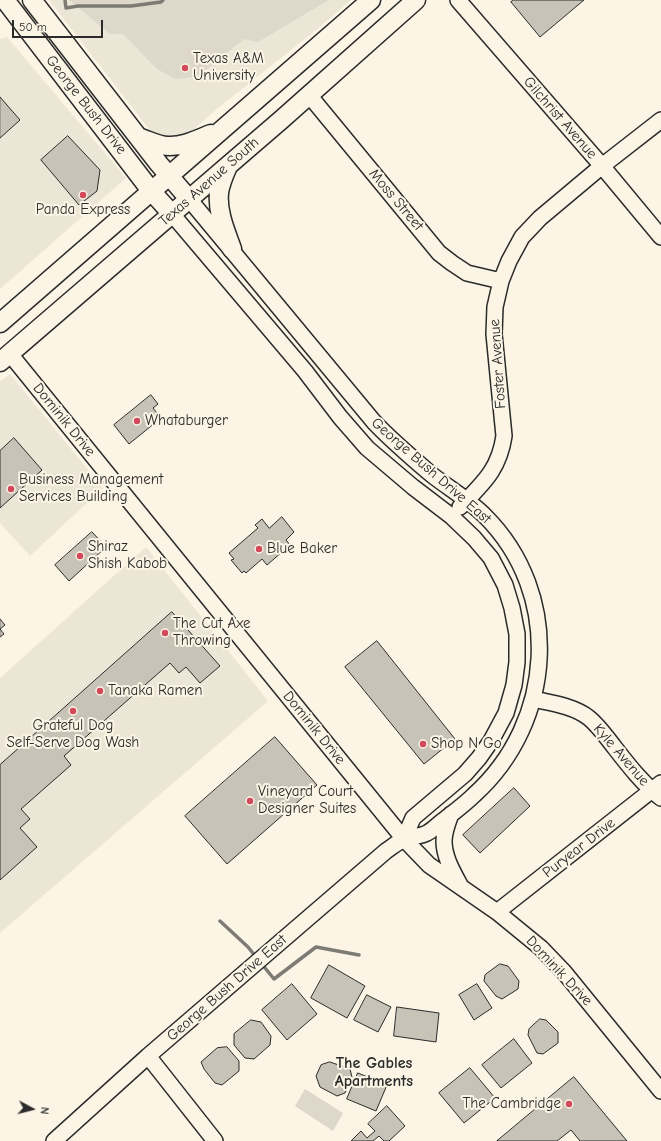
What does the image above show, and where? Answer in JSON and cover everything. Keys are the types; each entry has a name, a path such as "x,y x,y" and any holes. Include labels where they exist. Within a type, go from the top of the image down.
{"main road":[{"name":"George Bush Drive","path":"5,0 152,192"},
{"name":"George Bush Drive","path":"32,0 169,177"},
{"name":"Texas Avenue South","path":"0,323 371,0"},
{"name":"Texas Avenue South","path":"5,358 228,166 416,0"},
{"path":"138,136 159,145 169,146 195,141 221,130"},
{"path":"228,166 222,179 219,202 222,218 232,249"},
{"name":"George Bush Drive East","path":"169,177 189,199"},
{"name":"George Bush Drive East","path":"152,192 172,214"}],"street":[{"name":"Gilchrist Avenue","path":"458,0 602,166 661,237"},
{"name":"Moss Street","path":"309,95 439,253 467,273 500,281"},
{"name":"Foster Avenue","path":"452,516 495,467 502,451 504,436 494,334 494,307 500,281 508,261 522,237 540,218 602,166 661,120"},
{"name":"George Bush Drive East","path":"54,1141 148,1056 386,851 404,839 427,834 475,795 498,771 514,747 523,728 533,699 538,676 540,652 537,619 529,586 516,559 501,535 485,516 467,500 423,467 396,444 374,422 189,199"},
{"name":"George Bush Drive East","path":"172,214 305,371 340,417 367,448 413,487 452,516 491,558 504,585 512,608 516,634 517,662 506,713 491,741 464,774 413,818 404,839"},
{"name":"Dominik Drive","path":"5,358 404,839 429,865 497,912 541,948 564,972 661,1091"},
{"name":"Kyle Avenue","path":"533,699 554,703 588,718 602,731 631,768 658,791"},
{"name":"Puryear Drive","path":"497,912 658,791"},
{"path":"451,814 446,826 444,842 449,862 460,886"},
{"path":"148,1056 215,1141"}],"shaded area":[{"name":"Texas A&M University","path":"49,0 351,0 321,26 217,109 185,137 175,141 152,133"},
{"path":"69,0 329,0 258,42 244,39 197,77 175,79 157,69 123,34 110,34"},
{"path":"7,37 126,178 0,289 0,39"},
{"path":"10,374 103,488 30,556 0,523 0,382"},
{"path":"146,547 268,701 0,933 0,678"},
{"path":"305,1089 343,1113 333,1131 295,1106"}],"building":[{"path":"514,0 584,0 540,37 511,2"},
{"path":"0,97 20,120 0,138"},
{"path":"68,136 100,170 97,191 79,205 41,160"},
{"name":"Whataburger","path":"151,395 158,404 153,408 161,418 129,444 114,425"},
{"name":"Business Management Services Building","path":"14,438 42,470 0,508 0,451"},
{"name":"Blue Baker","path":"282,517 294,532 286,540 290,545 267,565 262,559 246,573 244,571 242,573 231,560 234,559 229,553 258,528 255,525 262,519 269,528"},
{"name":"Shiraz Shish Kabob","path":"92,532 106,547 69,581 55,565"},
{"path":"172,612 220,666 200,683 186,667 179,673 170,663 64,756 71,765 21,809 30,819 20,828 37,847 0,880 0,765"},
{"path":"0,619 5,625 0,629"},
{"path":"0,629 4,634 0,637"},
{"path":"377,641 455,739 424,764 345,667"},
{"name":"Vineyard Court Designer Suites","path":"275,737 317,785 227,864 185,816"},
{"path":"514,788 530,806 480,853 463,835"},
{"path":"500,964 508,966 519,981 518,989 502,999 496,996 484,981 485,975"},
{"path":"329,965 365,986 347,1018 311,998"},
{"path":"292,984 317,1014 287,1040 262,1010"},
{"path":"477,984 492,1008 474,1020 459,995"},
{"path":"367,995 391,1007 378,1032 354,1020"},
{"path":"397,1007 439,1013 436,1042 394,1036"},
{"path":"540,1019 546,1020 558,1032 558,1043 543,1054 537,1053 528,1035 529,1029"},
{"path":"251,1020 261,1022 271,1036 270,1045 254,1059 245,1058 234,1045 234,1034"},
{"path":"514,1039 532,1063 501,1088 482,1065"},
{"path":"227,1047 239,1061 239,1071 222,1085 215,1083 204,1069 201,1062 217,1048"},
{"path":"330,1062 350,1069 352,1077 345,1093 337,1096 320,1087 316,1076 321,1065"},
{"path":"470,1068 495,1098 464,1123 439,1093"},
{"path":"358,1073 387,1085 376,1111 347,1099"},
{"name":"The Cambridge","path":"574,1077 627,1141 580,1141 571,1130 557,1141 497,1141"},
{"path":"387,1106 405,1126 389,1141 384,1141 379,1136 373,1141 351,1141 361,1131 367,1138 375,1131 368,1124"}],"waterway":[{"path":"65,0 66,8 78,6 131,6 161,2 163,0"},
{"path":"220,921 248,947 256,957"},
{"path":"261,963 274,979 316,947 359,955"}],"place":[{"name":"Texas A&M University","path":"185,68"},
{"name":"Panda Express","path":"83,195"},
{"name":"Whataburger","path":"137,421"},
{"name":"Business Management Services Building","path":"11,489"},
{"name":"Blue Baker","path":"259,549"},
{"name":"Shiraz Shish Kabob","path":"80,556"},
{"name":"The Cut Axe Throwing","path":"165,633"},
{"name":"Tanaka Ramen","path":"100,691"},
{"name":"Grateful Dog Self-Serve Dog Wash","path":"73,711"},
{"name":"Shop N Go","path":"423,744"},
{"name":"Vineyard Court Designer Suites","path":"250,801"},
{"name":"The Cambridge","path":"569,1104"}],"district":[{"name":"The Gables Apartments","path":"374,1072"}]}
